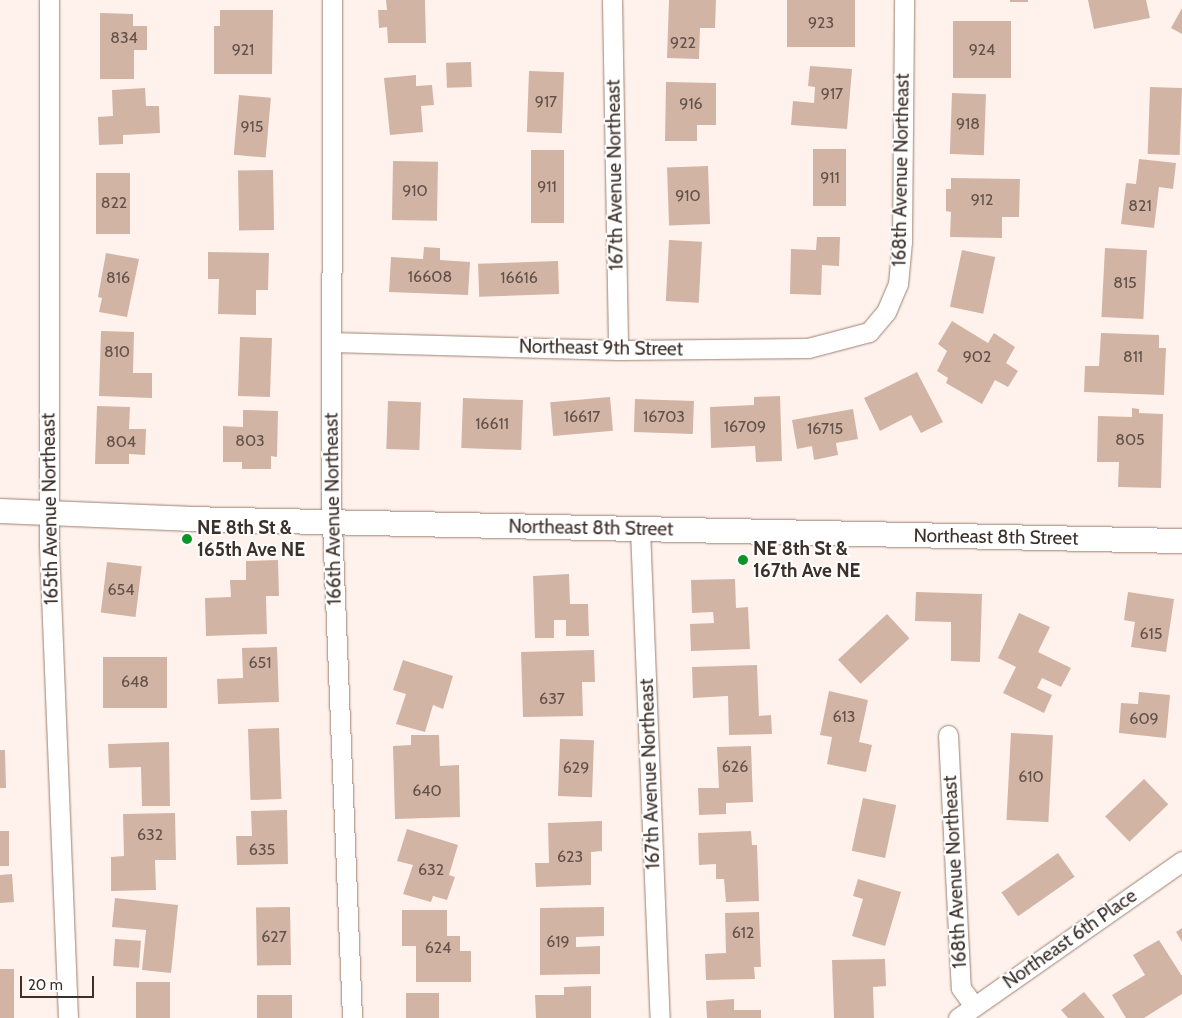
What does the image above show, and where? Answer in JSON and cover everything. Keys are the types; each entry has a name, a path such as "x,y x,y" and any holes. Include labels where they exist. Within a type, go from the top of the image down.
{"street":[{"name":"165th Avenue Northeast","path":"49,0 48,513 68,1018"},
{"name":"166th Avenue Northeast","path":"332,0 332,521 352,1018"},
{"name":"167th Avenue Northeast","path":"612,0 618,350"},
{"name":"168th Avenue Northeast","path":"869,332 886,312 898,284 900,267 904,0"},
{"name":"Northeast 9th Street","path":"331,342 618,350 808,348 869,332"},
{"name":"Northeast 8th Street","path":"0,511 640,529 1182,541"},
{"name":"167th Avenue Northeast","path":"640,529 660,1018"},
{"name":"168th Avenue Northeast","path":"948,735 961,988 974,1006"},
{"name":"Northeast 6th Place","path":"958,1018 1182,861"}],"building":[{"path":"386,0 425,0 426,43 388,43 387,27 379,28 378,10 387,10"},
{"path":"669,0 716,0 715,28 700,28 699,59 667,58"},
{"path":"787,0 855,0 855,47 787,47"},
{"path":"1010,0 1028,0 1028,2 1010,2"},
{"path":"1088,0 1146,0 1150,18 1094,29"},
{"path":"1182,8 1182,34 1171,28"},
{"path":"220,10 273,10 272,74 214,74 214,26 220,26"},
{"path":"100,13 133,14 133,26 147,26 147,50 134,50 134,79 100,79"},
{"path":"953,21 1011,21 1011,78 953,78"},
{"path":"471,62 472,87 447,88 446,63"},
{"path":"810,66 852,69 847,129 791,125 793,101 814,103 815,87 808,86"},
{"path":"529,71 564,72 562,133 527,132"},
{"path":"416,75 416,86 432,85 434,105 421,106 423,132 390,135 384,78"},
{"path":"666,82 716,83 716,125 697,125 697,141 665,141"},
{"path":"1150,87 1182,88 1180,155 1148,154"},
{"path":"145,88 146,106 159,106 160,133 123,135 123,144 99,145 98,117 113,116 112,90"},
{"path":"952,93 986,94 984,155 950,154"},
{"path":"239,95 271,98 266,158 234,155"},
{"path":"813,149 846,149 846,206 813,206"},
{"path":"531,150 564,150 564,223 531,223"},
{"path":"1139,159 1176,163 1173,189 1159,187 1154,228 1121,224 1126,183 1136,184"},
{"path":"393,161 438,162 437,221 392,220"},
{"path":"708,166 710,224 669,225 667,167"},
{"path":"273,170 274,230 239,231 238,171"},
{"path":"96,173 130,173 130,234 96,234"},
{"path":"951,178 1020,179 1019,217 1002,217 1002,238 950,237 951,212 946,211 946,189 951,189"},
{"path":"817,237 840,237 839,266 822,265 821,295 790,294 791,249 816,250"},
{"path":"669,240 702,242 699,303 666,301"},
{"path":"424,247 440,248 440,260 470,262 468,295 389,292 391,257 423,259"},
{"path":"1105,248 1147,250 1143,319 1101,317"},
{"path":"962,250 995,257 983,314 950,307"},
{"path":"208,252 269,253 268,290 256,290 256,315 218,314 219,279 208,279"},
{"path":"106,253 139,259 127,317 99,312 102,298 98,297"},
{"path":"558,261 559,294 479,297 478,264"},
{"path":"952,321 988,343 994,333 1015,347 1006,363 1018,371 1008,387 995,380 982,404 946,383 948,378 937,371 947,351 938,344"},
{"path":"101,331 134,332 133,373 152,373 152,398 99,396"},
{"path":"1101,333 1159,335 1159,348 1166,348 1164,395 1084,392 1085,366 1099,366"},
{"path":"240,337 272,338 270,397 238,396"},
{"path":"917,372 943,422 921,433 911,415 880,431 864,398"},
{"path":"780,396 782,461 756,462 755,446 711,448 710,407 754,405 754,397"},
{"path":"610,397 613,431 553,436 550,402"},
{"path":"463,398 523,400 521,450 461,448"},
{"path":"635,399 694,401 693,434 634,432"},
{"path":"388,401 421,402 419,450 386,449"},
{"path":"97,406 130,407 129,429 146,429 145,455 129,454 129,464 95,464"},
{"path":"1132,408 1139,409 1139,413 1163,414 1161,488 1118,487 1119,462 1097,462 1098,416 1132,417"},
{"path":"853,409 858,439 836,443 838,455 814,460 812,446 797,449 792,420"},
{"path":"243,410 278,411 277,457 271,456 271,469 242,469 242,462 223,462 223,426 243,427"},
{"path":"278,560 279,596 266,596 267,634 206,636 205,598 231,597 230,580 246,580 246,561"},
{"path":"107,562 142,566 136,617 101,613"},
{"path":"569,574 570,604 588,604 589,636 566,636 566,620 554,620 554,638 535,638 533,576"},
{"path":"735,579 736,608 748,607 750,649 691,651 690,624 714,623 713,612 692,613 691,580"},
{"path":"916,592 982,594 980,662 951,661 951,622 915,621"},
{"path":"1128,592 1174,599 1166,652 1131,647 1135,622 1124,620"},
{"path":"1019,613 1050,627 1038,652 1071,668 1061,687 1042,678 1037,688 1052,695 1044,713 1003,693 1016,667 998,658"},
{"path":"887,614 910,638 861,684 838,660"},
{"path":"277,647 279,702 218,704 217,679 243,678 242,648"},
{"path":"594,650 595,682 582,682 583,716 523,717 521,652"},
{"path":"103,657 167,657 167,708 103,708"},
{"path":"403,660 453,676 443,709 433,705 425,732 396,724 406,694 393,690"},
{"path":"757,665 759,716 771,715 772,734 729,735 728,696 693,698 692,667"},
{"path":"829,691 868,700 859,742 872,745 866,772 827,764 832,737 820,735"},
{"path":"1139,692 1170,695 1166,738 1119,733 1121,703 1138,704"},
{"path":"279,728 281,799 250,800 248,729"},
{"path":"1011,733 1053,735 1048,822 1006,820"},
{"path":"411,735 439,735 440,766 459,765 460,817 395,819 393,746 411,745"},
{"path":"560,739 594,740 592,797 558,796"},
{"path":"169,742 170,806 142,806 141,767 109,768 108,744"},
{"path":"751,746 753,802 726,803 726,814 699,815 698,788 719,788 717,747"},
{"path":"0,750 5,750 6,788 0,788"},
{"path":"1144,779 1168,804 1129,842 1105,817"},
{"path":"863,798 896,805 885,858 852,851"},
{"path":"287,810 288,864 237,865 236,836 252,836 251,811"},
{"path":"175,813 176,860 155,860 156,890 111,891 111,857 124,856 123,814"},
{"path":"602,821 602,851 591,852 591,885 536,887 535,863 549,863 548,823"},
{"path":"407,829 458,845 449,875 455,877 447,900 433,896 431,902 403,894 413,865 397,861"},
{"path":"0,831 9,831 9,866 0,866"},
{"path":"751,831 752,845 757,845 759,901 726,902 724,879 716,879 716,864 699,865 698,833"},
{"path":"1058,853 1075,877 1018,916 1001,893"},
{"path":"12,874 14,902 0,903 0,875"},
{"path":"858,879 901,892 885,946 852,936 863,899 853,896"},
{"path":"115,898 178,905 171,973 142,970 146,930 112,927"},
{"path":"290,907 291,965 257,966 256,908"},
{"path":"604,907 604,936 576,937 576,947 600,946 600,974 540,975 540,908"},
{"path":"402,910 447,910 447,936 460,936 460,951 471,951 471,982 416,982 416,946 402,946"},
{"path":"759,912 761,967 754,967 755,979 706,980 705,954 726,953 725,913"},
{"path":"1182,928 1182,942 1176,932"},
{"path":"115,939 141,941 139,968 113,966"},
{"path":"1159,940 1182,976 1182,994 1144,1018 1126,1018 1112,995 1145,975 1133,955"},
{"path":"885,959 886,986 873,987 874,1018 834,1018 832,960"},
{"path":"0,969 14,969 14,1018 0,1018"},
{"path":"136,982 170,982 170,1018 136,1018"},
{"path":"591,986 591,1018 536,1018 535,995 564,995 564,987"},
{"path":"1084,992 1105,1018 1068,1018 1061,1010"},
{"path":"406,993 439,993 439,1018 406,1018"},
{"path":"257,995 292,995 292,1018 257,1018"},
{"path":"734,999 734,1010 761,1010 761,1018 707,1018 706,1001"}],"place":[{"name":"NE 8th St & 165th Ave NE","path":"187,539"},
{"name":"NE 8th St & 167th Ave NE","path":"743,560"}]}
